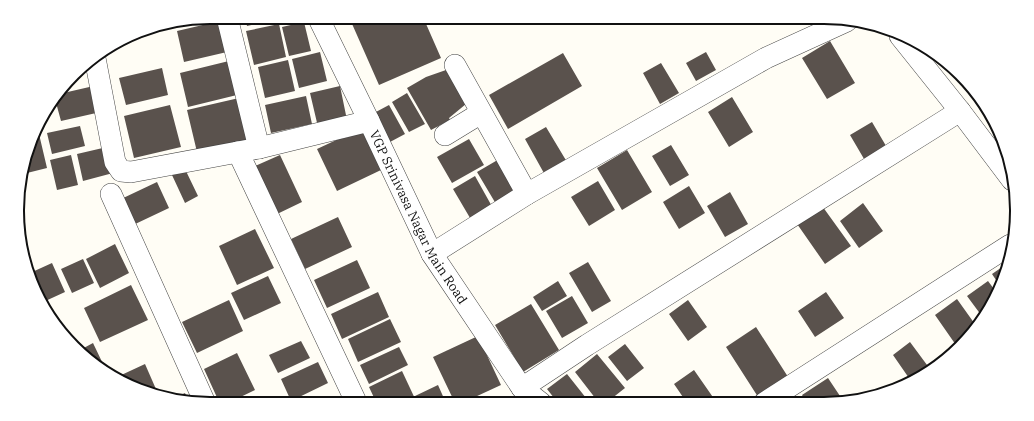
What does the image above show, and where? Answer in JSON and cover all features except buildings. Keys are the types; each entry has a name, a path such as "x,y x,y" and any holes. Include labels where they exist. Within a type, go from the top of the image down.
{"street":[{"path":"229,24 259,148"},
{"name":"VGP Srinivasa Nagar Main Road","path":"322,24 370,121 432,254 522,388 533,397"},
{"path":"432,254 527,194 766,58 839,25"},
{"path":"905,43 1006,171"},
{"path":"96,64 115,162 121,171 131,172 259,148 370,121"},
{"path":"455,65 527,194"},
{"path":"522,388 587,345 960,111"},
{"path":"444,135 481,113"},
{"path":"238,152 354,397"},
{"path":"111,194 202,397"},
{"path":"772,397 1006,248"}]}
